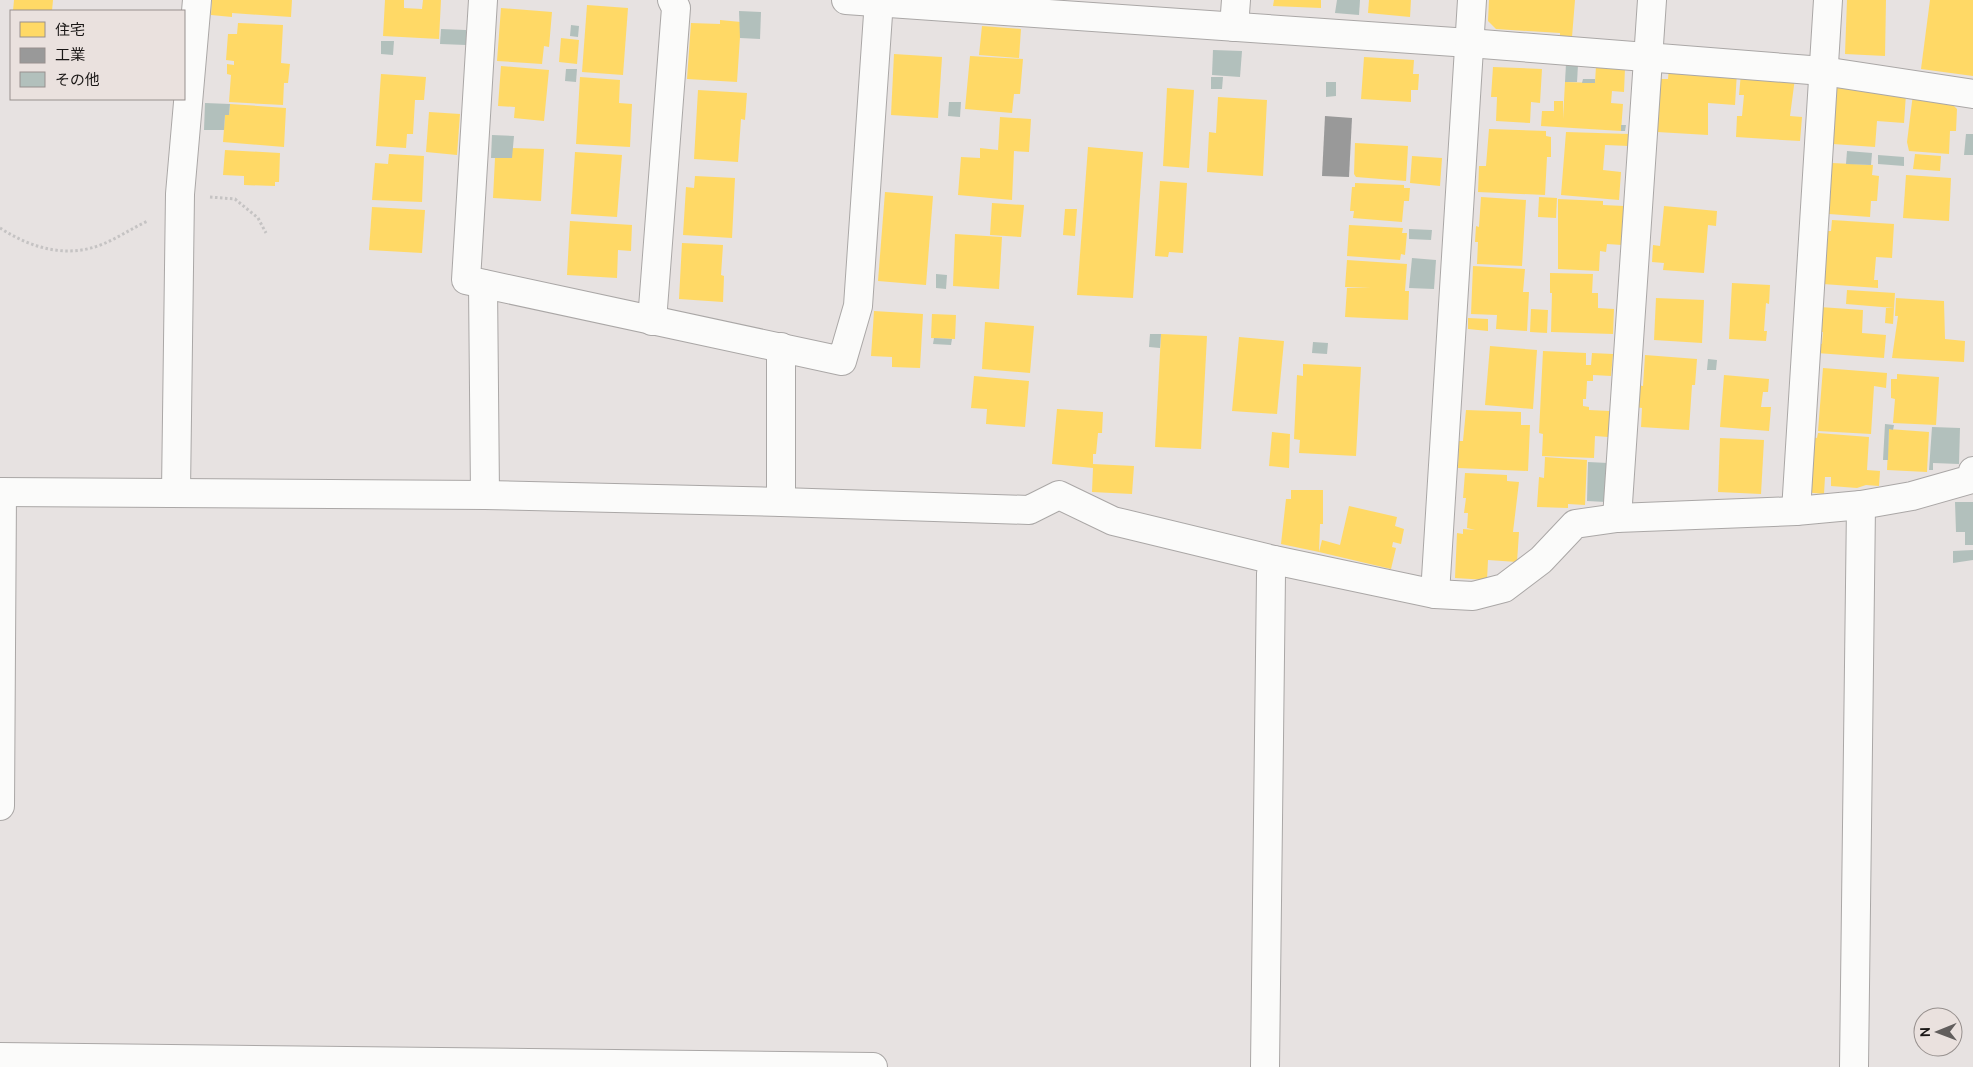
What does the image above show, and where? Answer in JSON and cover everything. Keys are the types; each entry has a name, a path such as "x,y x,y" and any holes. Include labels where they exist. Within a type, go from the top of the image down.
{"street":[{"path":"176,491 180,207 197,0"},
{"path":"483,0 466,280 842,361 856,315 859,296 879,1"},
{"path":"652,321 676,8 672,0"},
{"path":"846,0 1131,10 1234,27 1648,56 1823,71 1973,94"},
{"path":"1234,27 1236,0"},
{"path":"1435,594 1472,0"},
{"path":"1617,518 1652,0"},
{"path":"1796,510 1828,0"},
{"path":"483,284 485,495"},
{"path":"781,347 781,502"},
{"path":"0,806 1,492 176,491 485,495 1029,510 1059,495 1113,521 1274,560 1435,594 1473,596 1504,588 1540,560 1575,524 1617,518 1796,510 1861,505 1912,496 1973,479 1973,471"},
{"path":"1854,1067 1861,505"},
{"path":"1265,1067 1271,574 1274,560"},
{"path":"0,1056 274,1063 873,1067"}],"path":[{"path":"0,228 19,240 40,247 82,251 101,245 180,207 197,196 235,199 258,218 266,233"}],"building: 住宅":[{"path":"14,0 53,0 52,10 13,10"},
{"path":"212,0 292,0 291,17 232,13 232,17 211,15"},
{"path":"385,0 404,0 404,8 422,9 423,0 441,0 439,39 383,36"},
{"path":"1274,0 1321,0 1321,8 1273,6"},
{"path":"1369,0 1411,0 1410,17 1368,13"},
{"path":"1489,0 1575,0 1572,37 1560,36 1560,33 1496,29 1488,21"},
{"path":"1847,0 1886,0 1885,56 1845,54"},
{"path":"1930,0 1973,0 1973,76 1921,69"},
{"path":"587,5 628,8 623,75 582,72"},
{"path":"501,8 552,12 549,47 544,46 542,64 497,61"},
{"path":"720,20 741,22 737,82 687,79 691,23 720,24"},
{"path":"238,23 283,25 281,63 290,64 288,83 284,83 283,105 229,102 231,75 227,74 227,64 234,65 234,61 226,60 228,34 237,34"},
{"path":"982,26 1021,29 1019,58 979,55"},
{"path":"561,38 579,40 577,64 559,62"},
{"path":"894,54 942,57 938,118 891,115"},
{"path":"970,56 1023,59 1020,94 1014,94 1012,113 965,109"},
{"path":"1364,57 1414,60 1413,74 1419,74 1418,90 1411,90 1411,102 1361,99"},
{"path":"501,66 549,70 544,121 514,118 515,107 498,106"},
{"path":"1596,66 1625,68 1624,92 1612,91 1611,103 1623,104 1621,131 1541,126 1542,111 1554,111 1554,101 1563,101 1563,119 1565,82 1595,83"},
{"path":"1493,67 1542,69 1540,103 1531,102 1530,123 1496,121 1497,97 1491,97"},
{"path":"1669,68 1737,72 1735,105 1708,103 1708,135 1657,132 1660,79 1668,79"},
{"path":"1741,73 1795,78 1790,116 1802,117 1800,141 1736,137 1737,116 1742,116 1744,95 1739,95"},
{"path":"381,74 426,77 424,100 415,100 413,134 407,134 406,148 376,146"},
{"path":"580,77 620,80 619,103 632,104 630,147 576,144"},
{"path":"1837,87 1906,94 1904,123 1877,121 1875,147 1833,144"},
{"path":"1167,88 1194,90 1189,168 1163,166"},
{"path":"698,90 747,93 745,120 741,119 738,162 694,159"},
{"path":"1913,94 1951,103 1957,109 1956,131 1950,131 1949,154 1909,151 1907,142"},
{"path":"1218,97 1267,100 1263,176 1207,172 1209,132 1216,133"},
{"path":"230,104 286,108 284,147 223,142 225,115 229,115"},
{"path":"429,112 460,114 457,155 426,152"},
{"path":"1000,117 1031,119 1029,152 1014,151 1012,200 958,195 961,157 980,158 980,148 998,150"},
{"path":"1489,129 1546,131 1546,136 1551,137 1551,157 1547,157 1545,195 1478,192 1479,166 1486,166"},
{"path":"1566,132 1629,134 1629,146 1605,145 1603,170 1621,172 1619,200 1561,195"},
{"path":"1355,143 1408,146 1406,181 1356,177 1354,174"},
{"path":"1088,147 1143,152 1133,298 1077,295"},
{"path":"512,148 544,149 541,201 493,198 495,158 512,158"},
{"path":"225,150 280,153 279,182 275,182 275,186 244,185 244,176 223,175"},
{"path":"575,152 622,155 617,217 571,214"},
{"path":"389,154 424,156 422,202 372,200 375,163 388,164"},
{"path":"1915,154 1941,156 1940,171 1913,169"},
{"path":"1412,156 1442,158 1440,186 1410,183"},
{"path":"1832,163 1873,165 1872,175 1879,176 1877,201 1871,201 1870,217 1829,214"},
{"path":"1906,175 1951,178 1949,221 1903,218"},
{"path":"695,176 735,178 732,238 683,235 686,187 694,188"},
{"path":"1160,181 1187,183 1183,253 1169,252 1168,257 1155,256"},
{"path":"1355,183 1404,185 1404,188 1410,188 1409,201 1404,201 1402,222 1353,218 1354,211 1350,211 1352,187 1355,187"},
{"path":"885,192 933,196 926,285 878,281"},
{"path":"1481,197 1526,200 1522,266 1477,264 1478,242 1475,242 1476,226 1479,227"},
{"path":"1539,197 1557,198 1556,218 1538,217"},
{"path":"1558,199 1603,201 1603,205 1624,206 1622,245 1607,244 1606,252 1600,251 1599,271 1558,269"},
{"path":"992,203 1024,205 1021,237 990,235"},
{"path":"1664,206 1717,211 1716,226 1708,225 1704,273 1663,270 1664,263 1652,262 1653,245 1660,246"},
{"path":"372,207 425,210 422,253 369,250"},
{"path":"1065,209 1077,209 1075,236 1063,235"},
{"path":"1832,220 1894,224 1892,258 1876,257 1874,280 1878,280 1878,288 1823,284 1827,231 1831,231"},
{"path":"570,221 632,225 631,251 618,250 617,278 567,275"},
{"path":"1349,225 1403,228 1402,233 1407,233 1405,255 1401,254 1400,260 1347,256"},
{"path":"955,234 1002,237 999,289 953,286"},
{"path":"682,243 723,245 721,275 724,276 723,302 679,299"},
{"path":"1347,260 1407,264 1405,291 1409,291 1408,320 1345,317 1347,288 1370,288 1345,287"},
{"path":"1473,266 1525,269 1523,292 1529,292 1527,331 1496,329 1497,315 1471,314"},
{"path":"1550,273 1593,274 1592,293 1598,293 1598,308 1614,309 1613,334 1551,332 1552,293 1550,293"},
{"path":"1732,283 1770,285 1769,304 1766,303 1764,331 1767,331 1766,341 1729,339"},
{"path":"1847,290 1895,293 1894,308 1846,304"},
{"path":"1656,298 1704,300 1702,343 1654,340"},
{"path":"1896,298 1944,301 1945,339 1965,341 1964,362 1892,358 1898,316 1895,316"},
{"path":"1820,307 1863,310 1862,333 1886,335 1884,358 1817,353 1818,343 1822,344 1823,332 1818,332"},
{"path":"1886,308 1894,308 1893,324 1885,323"},
{"path":"1531,309 1548,310 1547,333 1530,332"},
{"path":"874,311 923,314 920,368 892,367 892,357 871,356"},
{"path":"932,314 956,315 955,339 931,338"},
{"path":"1468,318 1488,319 1488,331 1468,329"},
{"path":"985,322 1034,326 1030,373 982,369"},
{"path":"1161,334 1207,336 1201,449 1155,447"},
{"path":"1239,337 1284,341 1277,414 1232,411"},
{"path":"1490,346 1537,350 1533,409 1485,405"},
{"path":"1543,351 1586,353 1586,365 1591,365 1592,353 1613,354 1611,376 1593,375 1593,381 1587,381 1586,399 1583,399 1583,406 1589,407 1589,410 1610,411 1608,437 1595,436 1594,458 1542,456 1543,434 1539,433"},
{"path":"1645,355 1697,359 1695,385 1692,385 1689,430 1641,427 1642,408 1635,407 1637,385 1643,386"},
{"path":"1303,364 1361,367 1356,456 1299,453 1300,440 1294,439 1297,375 1303,376"},
{"path":"1823,368 1887,373 1886,388 1874,386 1871,434 1818,431"},
{"path":"1897,374 1939,377 1936,425 1893,423 1895,399 1891,398 1891,379 1897,379"},
{"path":"1724,375 1769,379 1768,392 1763,392 1761,407 1771,407 1769,431 1720,427"},
{"path":"974,376 1029,381 1025,427 986,424 987,409 971,408"},
{"path":"1057,409 1103,412 1102,433 1098,433 1096,454 1093,454 1093,464 1134,466 1132,494 1092,492 1093,468 1052,464"},
{"path":"1466,410 1521,412 1521,425 1530,425 1528,471 1458,468 1459,441 1463,441"},
{"path":"1889,429 1929,432 1927,472 1887,470"},
{"path":"1272,432 1290,434 1289,468 1269,466"},
{"path":"1818,433 1869,437 1867,470 1880,471 1879,486 1866,485 1857,488 1831,486 1831,477 1825,477 1824,494 1804,492 1812,437 1817,438"},
{"path":"1720,438 1764,440 1761,494 1718,492"},
{"path":"1545,457 1587,460 1585,505 1568,504 1568,508 1537,507 1539,477 1544,478"},
{"path":"1465,473 1507,475 1507,481 1519,482 1513,532 1519,532 1517,562 1488,560 1487,580 1455,578 1457,533 1463,534 1463,529 1475,530 1467,528 1468,513 1464,513 1466,498 1463,498"},
{"path":"1291,490 1323,490 1323,524 1320,524 1319,552 1281,544 1286,499 1291,499"},
{"path":"1349,506 1397,517 1395,526 1404,529 1401,544 1393,542 1392,547 1396,548 1391,569 1319,552 1322,540 1340,545"}],"building: 工業":[{"path":"1325,116 1352,118 1349,177 1322,176"}],"building: その他":[{"path":"1337,0 1360,0 1359,15 1335,13"},
{"path":"739,11 761,12 760,39 740,38"},
{"path":"571,25 579,26 578,37 570,36"},
{"path":"441,29 466,30 466,45 440,44"},
{"path":"381,41 394,41 393,55 381,54"},
{"path":"1213,50 1242,51 1240,77 1212,75"},
{"path":"1566,64 1578,65 1577,82 1565,82"},
{"path":"566,69 577,69 576,82 565,81"},
{"path":"1211,77 1223,77 1222,89 1211,89"},
{"path":"1583,79 1595,79 1595,83 1582,83"},
{"path":"1326,82 1336,82 1336,96 1326,97"},
{"path":"949,102 961,102 960,117 948,116"},
{"path":"205,103 230,104 229,115 225,115 224,130 204,130"},
{"path":"1621,125 1626,125 1625,131 1621,131"},
{"path":"1966,134 1973,134 1973,155 1964,155"},
{"path":"492,135 514,136 512,158 491,158"},
{"path":"1847,151 1872,153 1871,165 1846,164"},
{"path":"1878,155 1904,157 1904,166 1878,164"},
{"path":"1409,229 1432,230 1431,240 1409,239"},
{"path":"1412,258 1436,260 1434,289 1409,288"},
{"path":"936,274 947,275 946,289 936,288"},
{"path":"1150,334 1161,334 1160,348 1149,347"},
{"path":"934,338 952,339 951,345 933,344"},
{"path":"1313,342 1328,343 1327,354 1312,353"},
{"path":"1708,359 1717,360 1716,370 1707,370"},
{"path":"1885,424 1894,425 1893,430 1889,429 1888,460 1883,460"},
{"path":"1932,427 1960,428 1959,464 1933,463 1933,470 1929,470"},
{"path":"1588,462 1608,463 1606,502 1587,501"},
{"path":"1955,502 1973,502 1973,545 1965,545 1965,532 1956,532"},
{"path":"1973,550 1973,560 1953,563 1953,551"}]}
